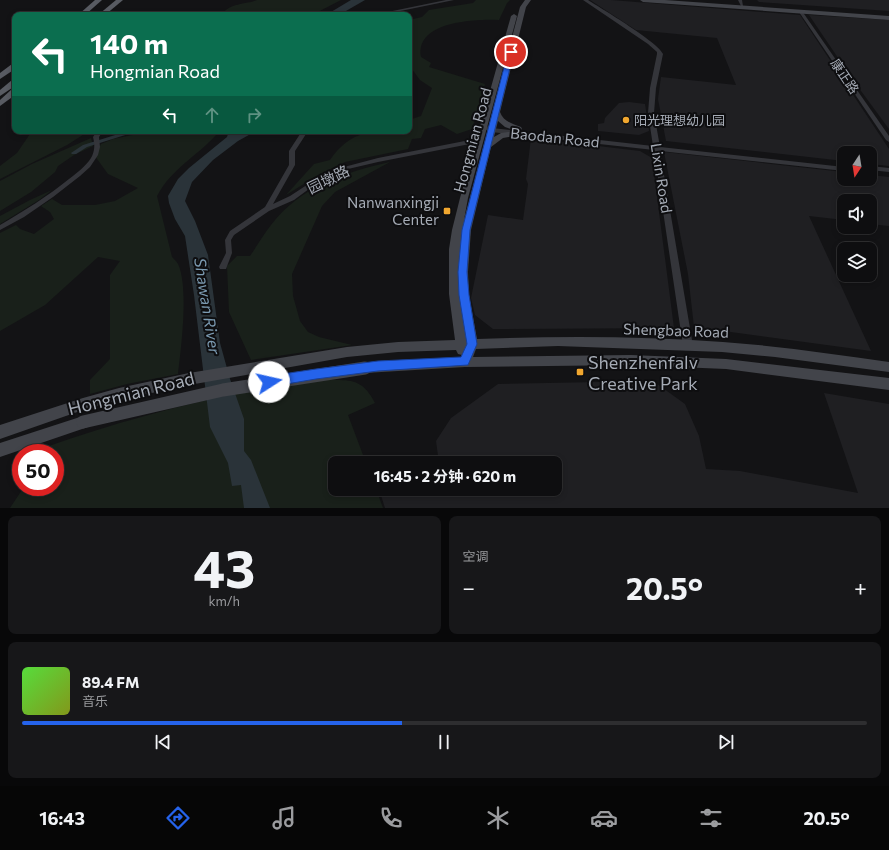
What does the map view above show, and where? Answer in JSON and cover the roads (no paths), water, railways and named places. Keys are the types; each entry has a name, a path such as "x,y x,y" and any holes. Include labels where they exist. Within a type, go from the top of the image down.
{"highway":[{"path":"84,12 100,0"},
{"path":"95,12 110,0"},
{"path":"114,12 128,0"},
{"path":"105,12 119,1"},
{"path":"0,77 12,68"},
{"path":"0,85 12,76"},
{"path":"0,94 12,84"},
{"path":"0,103 12,93"}],"main road":[{"name":"Hongmian Road","path":"0,450 83,422 137,408 223,390 316,374 364,368 465,362 467,345 463,250 470,211 486,148 516,6 520,0"},
{"name":"Hongmian Road","path":"467,345 454,294 454,249 461,210 480,140 489,128 496,112 523,7 528,0"},
{"path":"643,0 889,18"},
{"path":"678,0 741,2 889,15"},
{"path":"496,112 496,115 502,122 518,131"},
{"path":"486,148 490,143 499,137 518,131"},
{"name":"Shengbao Road","path":"467,345 558,341 688,346 775,352 889,367"},
{"name":"Hongmian Road","path":"0,432 83,404 119,394 189,379 364,350 398,346 467,345"},
{"name":"Shengbao Road","path":"465,362 631,360 726,364 889,384"}],"street":[{"path":"390,12 452,0"},
{"name":"Lixin Road","path":"585,0 650,43 659,51 660,58 651,100 651,113 688,346"},
{"name":"康正路","path":"801,12 889,140"},
{"name":"Baodan Road","path":"489,128 837,164"},
{"path":"0,228 41,202 85,169 94,158 98,145 96,137 98,134"},
{"name":"园墩路","path":"267,209 292,165 292,151 303,134"},
{"name":"园墩路","path":"267,209 292,198 315,182 346,168 378,160 480,140"},
{"name":"Baodan Road","path":"657,146 837,168"},
{"path":"877,169 889,170"},
{"path":"877,173 889,174"},
{"path":"223,267 229,254 228,240 232,233 267,209"}],"water":[{"path":"351,0 365,0 344,12 331,12"},
{"name":"Shawan River","path":"228,134 251,134 238,141 213,160 192,182 185,201 195,221 208,255 220,343 230,379 244,419 244,451 251,460 270,508 244,508 241,485 232,486 228,463 210,427 194,295 185,236 175,219 168,196 178,179 189,168 227,137"}],"waterway":[{"path":"74,153 85,146 125,134"}],"place":[{"name":"阳光理想幼儿园","path":"626,120"},
{"name":"Nanwanxingji Center","path":"447,211"},
{"name":"Shenzhenfalv Creative Park","path":"580,372"}]}
